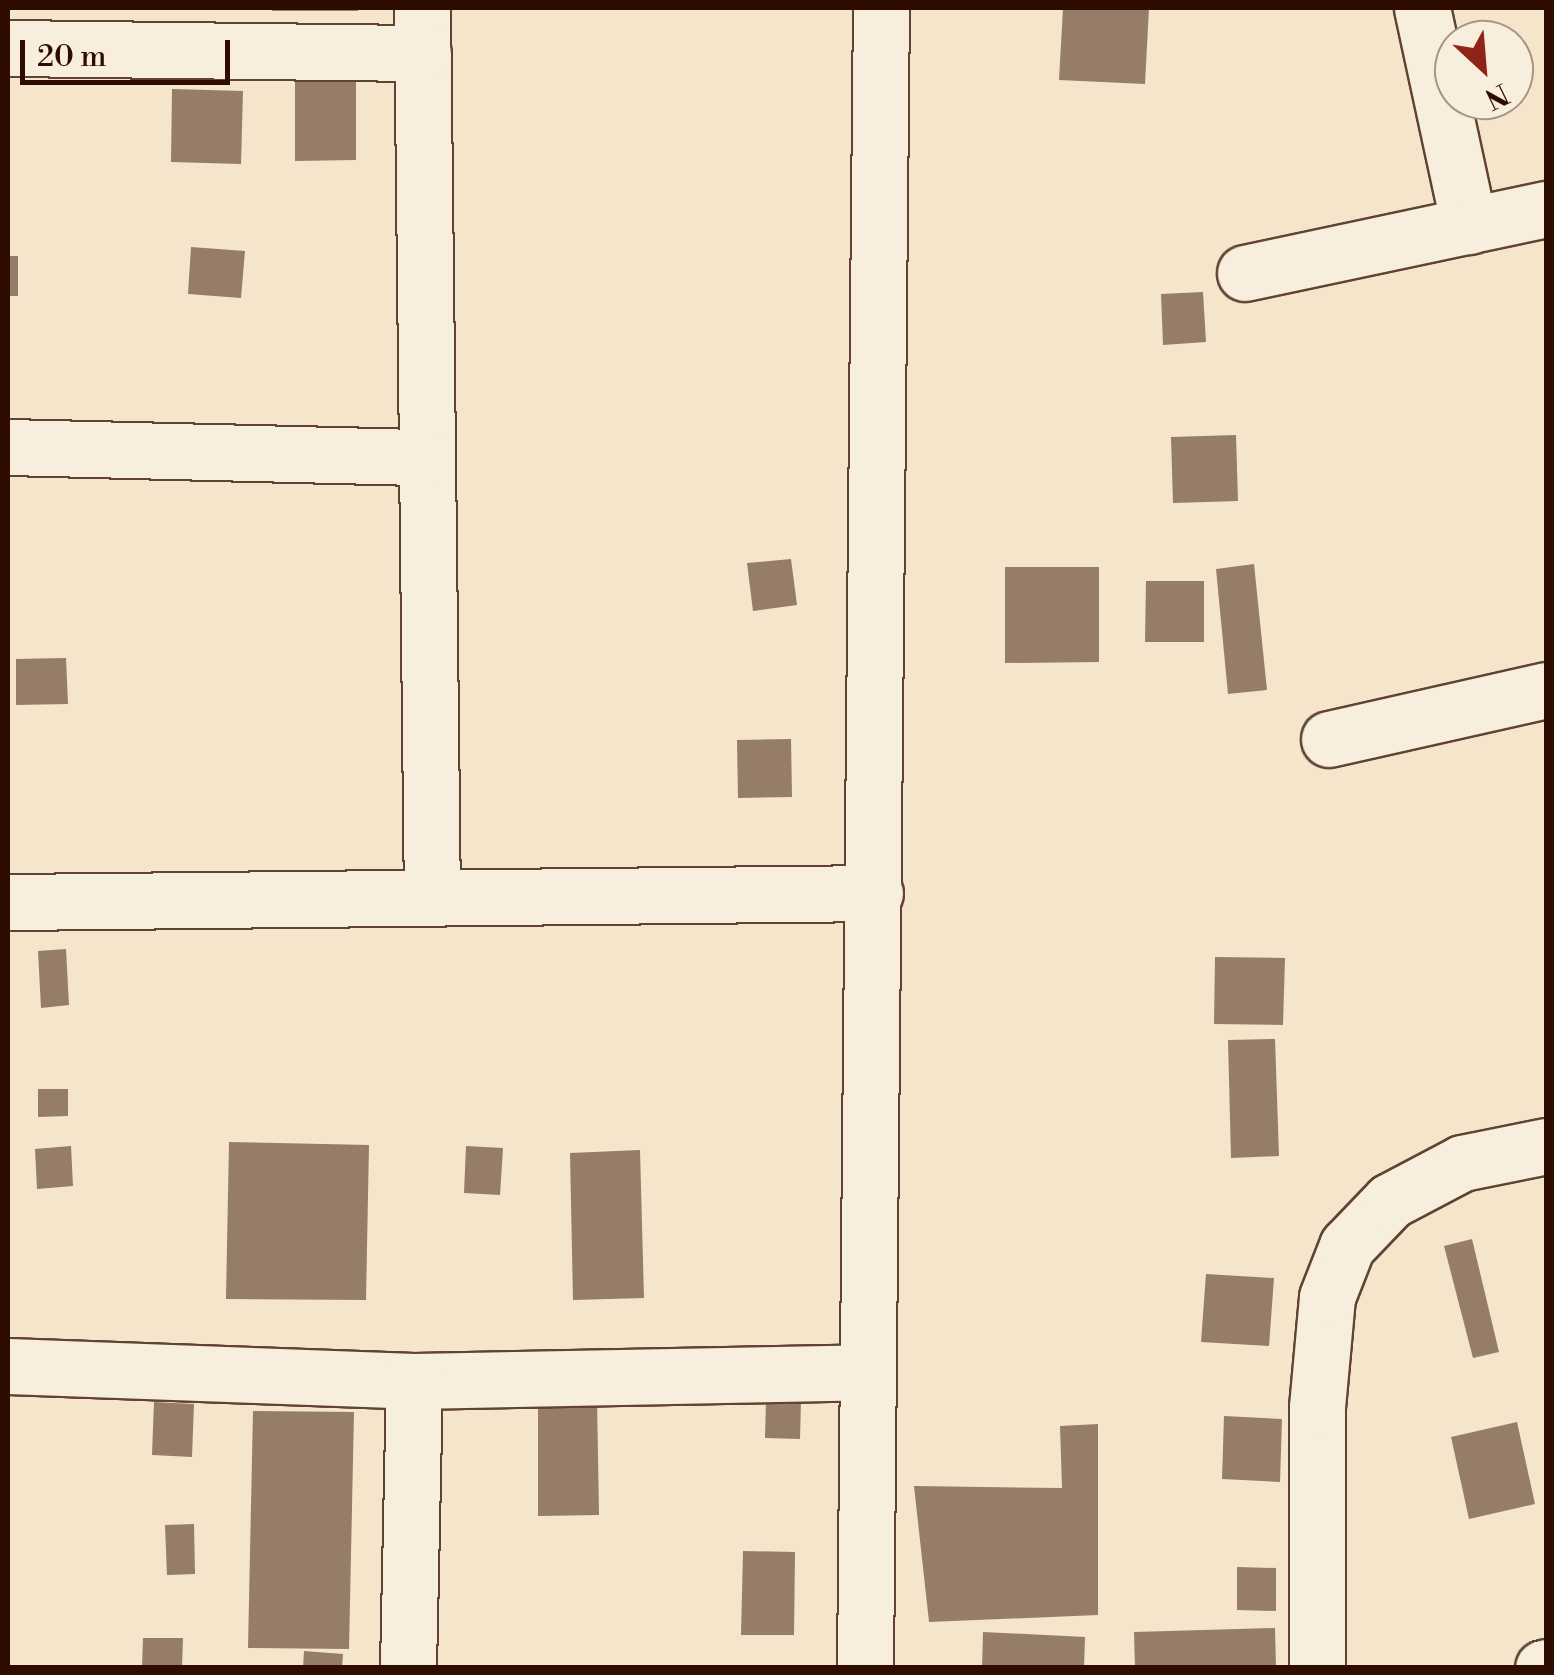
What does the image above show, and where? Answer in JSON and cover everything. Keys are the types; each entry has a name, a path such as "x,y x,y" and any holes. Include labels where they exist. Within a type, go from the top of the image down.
{"street":[{"path":"866,1668 881,8"},
{"path":"1422,8 1469,226"},
{"path":"8,48 423,30 432,898"},
{"path":"1245,273 1546,209"},
{"path":"8,447 426,458"},
{"path":"1330,739 1546,690"},
{"path":"8,902 875,893"},
{"path":"1317,1668 1316,1407 1328,1297 1347,1246 1390,1201 1462,1163 1546,1146"},
{"path":"8,1366 414,1380 868,1372"},
{"path":"408,1668 414,1380"}],"building":[{"path":"358,8 358,11 272,11"},
{"path":"1063,8 1149,8 1145,84 1059,80"},
{"path":"356,81 356,160 295,161 295,82"},
{"path":"172,89 243,91 241,164 171,162"},
{"path":"191,247 245,251 241,298 188,294"},
{"path":"8,256 18,256 18,296 8,296"},
{"path":"1203,292 1206,342 1163,345 1161,294"},
{"path":"1236,435 1238,501 1173,503 1171,437"},
{"path":"791,559 797,605 753,611 747,563"},
{"path":"1254,564 1267,690 1228,694 1216,569"},
{"path":"1005,567 1099,567 1099,662 1005,663"},
{"path":"1146,581 1204,581 1204,642 1145,642"},
{"path":"66,658 68,704 16,705 16,659"},
{"path":"791,739 792,797 738,798 737,740"},
{"path":"66,949 69,1005 41,1008 38,951"},
{"path":"1215,957 1285,958 1283,1025 1214,1024"},
{"path":"1275,1039 1279,1156 1231,1158 1228,1040"},
{"path":"38,1089 68,1089 68,1116 38,1117"},
{"path":"229,1142 369,1145 366,1300 226,1299"},
{"path":"71,1146 73,1186 37,1189 35,1149"},
{"path":"466,1146 503,1148 500,1195 464,1193"},
{"path":"640,1150 644,1298 573,1300 570,1153"},
{"path":"1472,1239 1499,1352 1473,1358 1444,1246"},
{"path":"1206,1274 1274,1278 1269,1346 1201,1342"},
{"path":"597,1398 599,1515 538,1516 538,1399"},
{"path":"766,1399 801,1400 800,1439 765,1438"},
{"path":"154,1402 194,1404 192,1457 152,1455"},
{"path":"253,1411 354,1412 349,1649 248,1648"},
{"path":"1224,1416 1282,1419 1280,1482 1222,1479"},
{"path":"1517,1422 1535,1504 1469,1519 1451,1437"},
{"path":"1098,1424 1098,1615 929,1622 914,1486 1062,1488 1060,1426"},
{"path":"194,1524 195,1574 167,1575 165,1525"},
{"path":"743,1551 795,1552 794,1635 741,1635"},
{"path":"1237,1567 1276,1568 1276,1611 1237,1610"},
{"path":"1275,1628 1276,1668 1135,1668 1134,1632"},
{"path":"983,1632 1085,1637 1084,1668 982,1668"},
{"path":"143,1638 183,1638 182,1668 142,1668"},
{"path":"304,1651 343,1654 342,1668 303,1668"}]}
